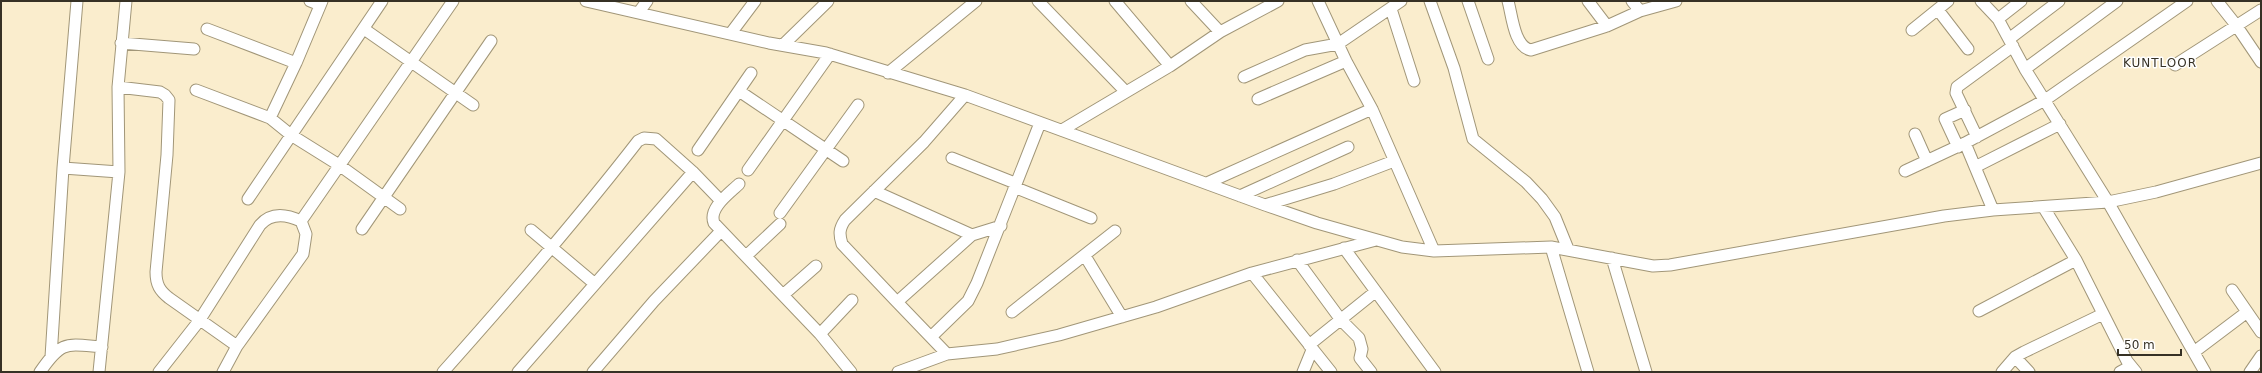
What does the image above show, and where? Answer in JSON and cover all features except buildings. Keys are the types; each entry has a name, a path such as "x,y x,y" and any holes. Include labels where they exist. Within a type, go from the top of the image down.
{"street":[{"path":"51,357 63,168 77,1"},
{"path":"99,372 119,172 118,87 126,1"},
{"path":"248,198 382,1"},
{"path":"301,221 453,1"},
{"path":"587,1 769,43 784,44 830,54 888,73 965,95 1265,205 1376,240 1402,247 1434,251 1551,247 1653,266 1670,266 1944,216 1993,210 2044,208 2108,202 2156,192 2261,163"},
{"path":"639,12 647,1"},
{"path":"731,33 754,1"},
{"path":"784,44 828,1"},
{"path":"888,73 976,1"},
{"path":"1038,1 1126,92"},
{"path":"1115,1 1170,66"},
{"path":"1191,1 1220,32"},
{"path":"1062,130 1170,66 1220,32 1278,1"},
{"path":"1318,1 1346,61 1372,109 1434,251"},
{"path":"1244,77 1305,50 1338,44 1401,1"},
{"path":"1430,1 1454,68 1473,138 1526,182 1542,199 1555,216 1568,249"},
{"path":"1468,1 1488,59"},
{"path":"1508,1 1520,43 1526,49 1531,50 1607,26 1640,12 1676,1"},
{"path":"1588,1 1607,26"},
{"path":"1632,1 1640,12"},
{"path":"1912,30 1948,1"},
{"path":"1981,1 1998,19 2024,69 2045,100 2108,202 2205,372"},
{"path":"1998,19 2021,1"},
{"path":"1977,137 1956,94 1957,87 2059,1"},
{"path":"2024,69 2117,1"},
{"path":"2218,1 2260,58"},
{"path":"270,118 296,64 317,2"},
{"path":"1905,171 1962,145 2045,100 2183,2"},
{"path":"1390,9 1414,81"},
{"path":"1938,10 1968,49"},
{"path":"2175,65 2261,10"},
{"path":"207,29 296,64"},
{"path":"364,29 473,105"},
{"path":"362,229 491,41"},
{"path":"122,43 194,49"},
{"path":"748,170 830,54"},
{"path":"1258,99 1346,61"},
{"path":"698,150 751,73"},
{"path":"118,87 160,92 169,100 167,155 156,281 161,292 199,321 237,346"},
{"path":"196,90 270,118 291,135 339,165 400,209"},
{"path":"739,90 842,161"},
{"path":"947,354 932,336 897,302 842,244 840,227 845,220 924,142 965,95"},
{"path":"746,256 780,218 825,149 858,105"},
{"path":"1207,184 1372,109"},
{"path":"1965,110 1945,119 1975,167 1993,210"},
{"path":"932,336 968,301 1001,226 1015,185 1040,123"},
{"path":"1975,167 2060,124"},
{"path":"1915,134 1926,161"},
{"path":"443,372 552,248 638,141 644,138 656,139 693,172 722,201"},
{"path":"1240,196 1348,147"},
{"path":"952,158 1091,218"},
{"path":"1265,205 1334,184 1394,162"},
{"path":"63,168 119,172"},
{"path":"518,372 693,172"},
{"path":"739,184 714,210 712,218 721,231 820,334 851,372"},
{"path":"874,191 972,235"},
{"path":"2044,208 2076,260 2133,369 2120,372"},
{"path":"159,372 199,321 266,218 275,215 301,221 306,234 303,254 237,346 223,372"},
{"path":"897,302 972,235 1001,226"},
{"path":"531,230 595,284"},
{"path":"593,372 654,301 721,231"},
{"path":"1012,312 1115,231"},
{"path":"898,372 947,354 997,349 1122,317 1156,307 1252,273 1296,260 1376,240"},
{"path":"1551,247 1588,372"},
{"path":"1344,248 1435,372"},
{"path":"1085,256 1122,317"},
{"path":"1612,258 1646,372"},
{"path":"1296,260 1341,320 1359,338 1362,349 1360,358 1371,372"},
{"path":"1979,310 2076,260"},
{"path":"783,295 816,266"},
{"path":"1252,273 1330,372"},
{"path":"2232,290 2261,332"},
{"path":"1303,372 1310,348 1375,292"},
{"path":"820,334 852,300"},
{"path":"2194,352 2247,312"},
{"path":"2002,372 2015,357 2103,314"},
{"path":"40,372 51,357 67,344 102,347"},
{"path":"2250,372 2261,356"},
{"path":"2015,357 2029,372"}],"district":[{"name":"KUNTLOOR","path":"2160,63"}]}
